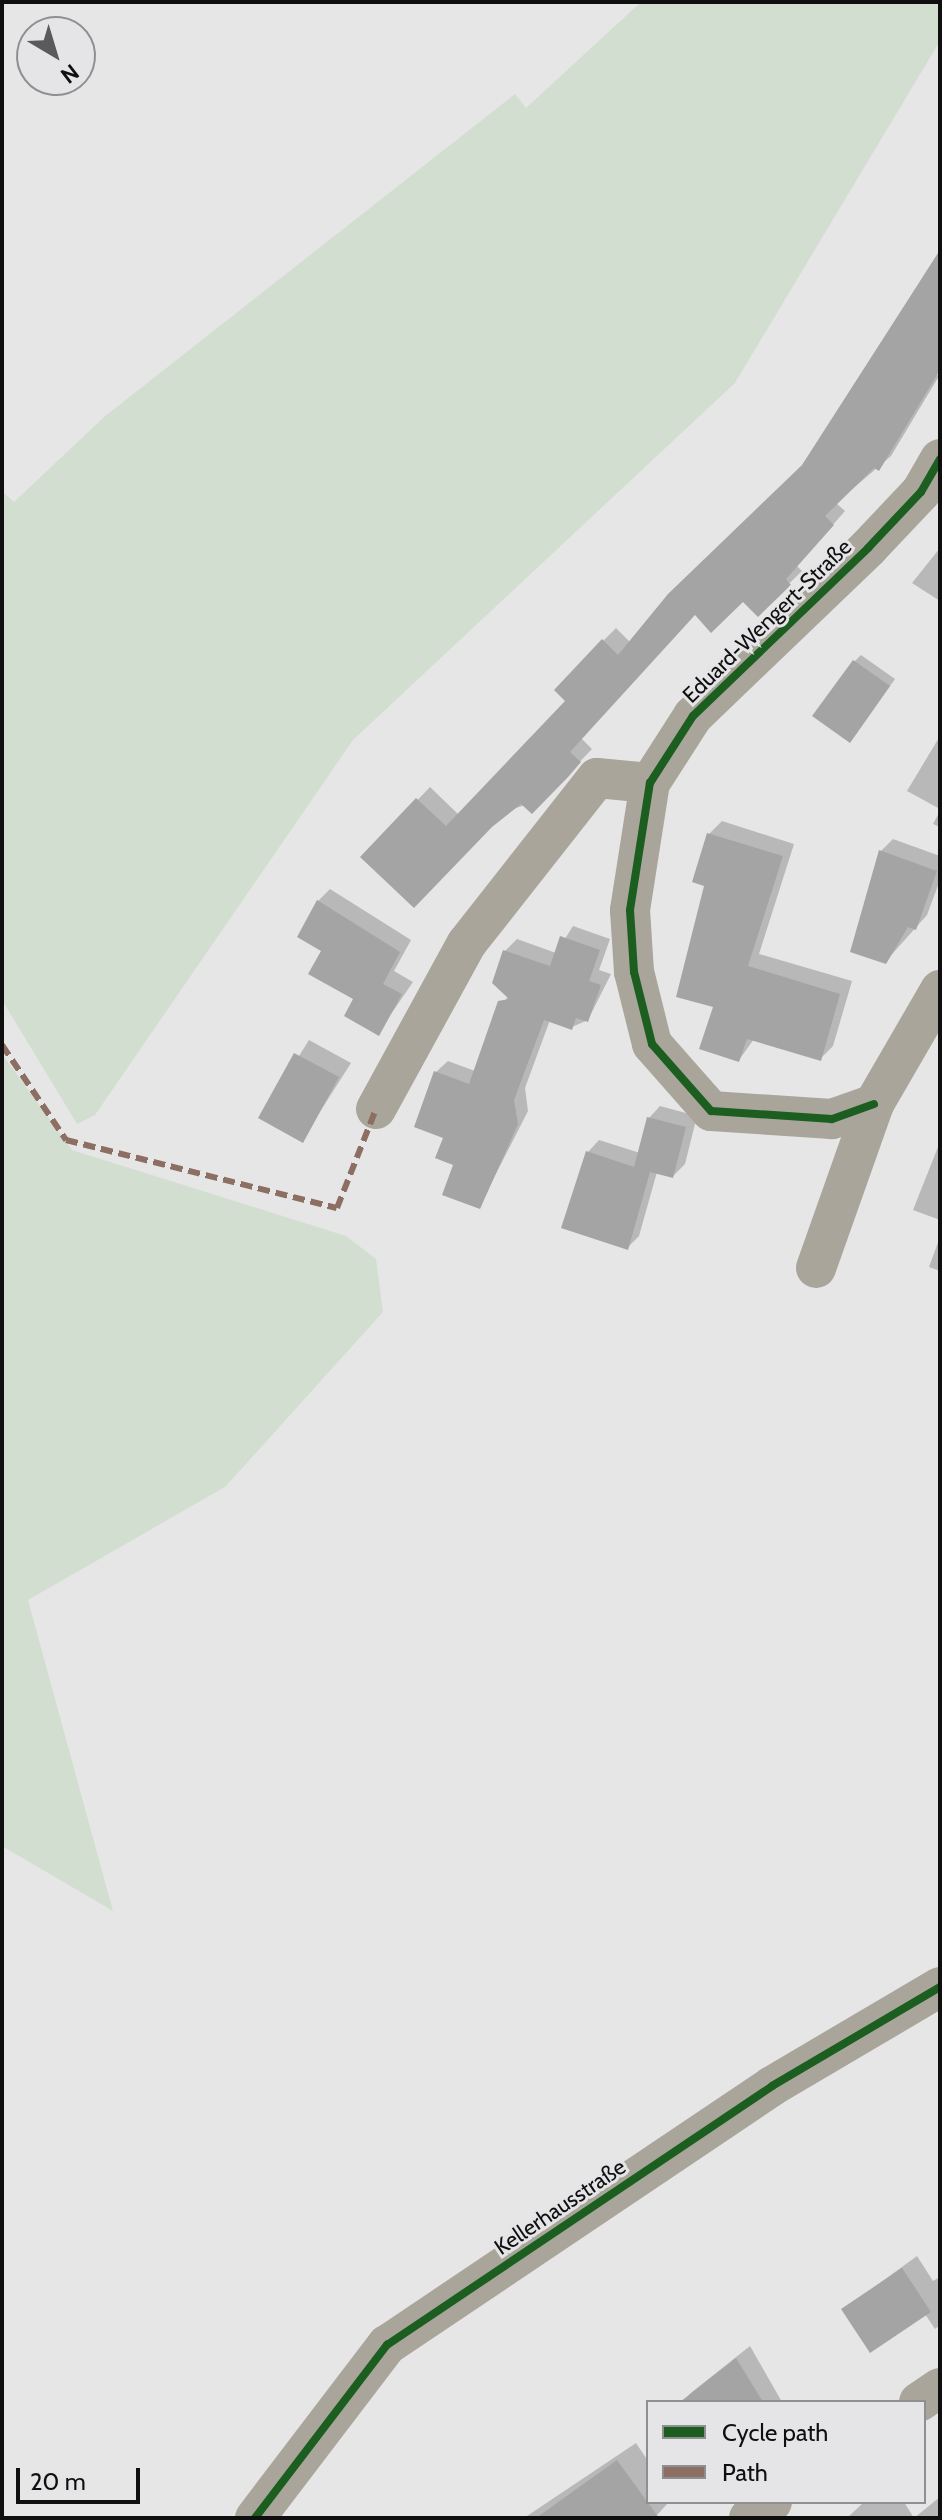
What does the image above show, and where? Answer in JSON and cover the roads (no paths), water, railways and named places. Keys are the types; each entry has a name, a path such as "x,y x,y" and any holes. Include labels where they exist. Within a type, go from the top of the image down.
{"street":[{"name":"Eduard-Wengert-Straße","path":"874,1104 832,1119 711,1111 652,1044 634,972 630,910 650,783 693,716 868,548 921,492 940,459"},
{"path":"376,1109 467,943 597,778 650,783"},
{"path":"816,1268 874,1104 940,990"},
{"name":"Kellerhausstraße","path":"255,2518 387,2345 772,2086 940,1987"},
{"path":"922,2400 940,2388"},
{"path":"749,2518 769,2504"}]}
